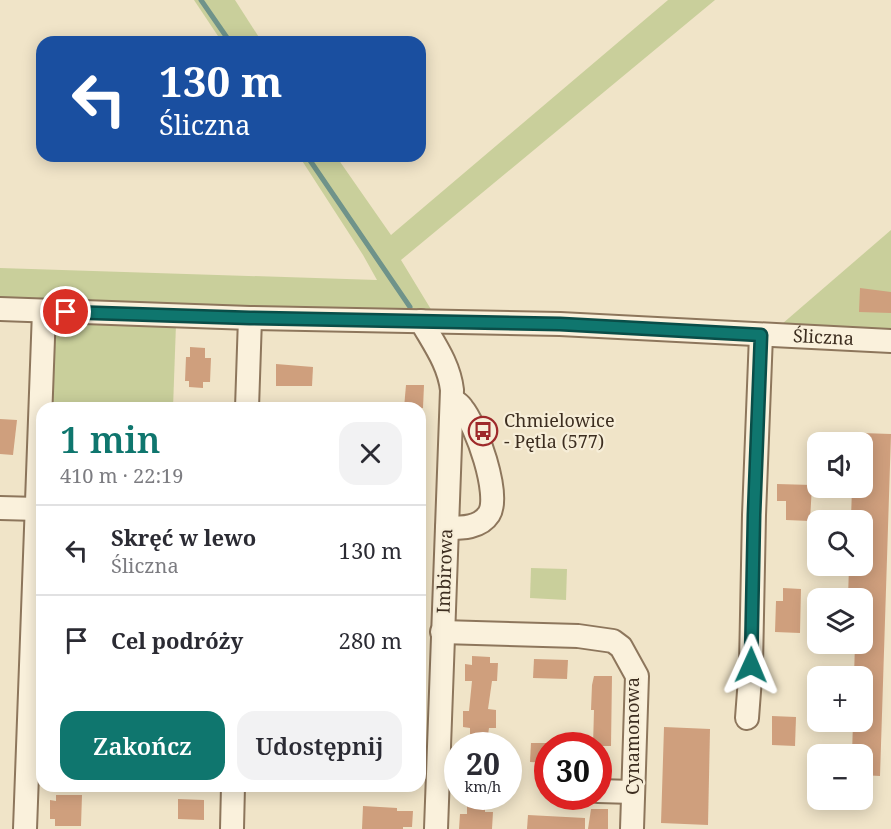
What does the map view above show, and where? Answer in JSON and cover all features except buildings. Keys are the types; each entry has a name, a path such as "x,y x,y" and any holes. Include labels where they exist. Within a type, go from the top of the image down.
{"street":[{"name":"Śliczna","path":"0,309 250,318 560,324 891,341"},
{"path":"42,402 45,311"},
{"path":"247,402 250,318"},
{"name":"Imbirowa","path":"421,321 450,374 452,399 435,829"},
{"path":"747,718 751,665 761,335"},
{"path":"447,528 464,528 479,523 490,512 493,496 487,464 475,434 463,409 452,399"},
{"path":"0,508 36,509"},
{"path":"26,829 36,562"},
{"name":"Cynamonowa","path":"442,632 578,636 613,640 621,647 638,676 632,829"},
{"path":"612,791 633,792"},
{"path":"232,829 233,792"}],"green space":[{"path":"194,0 235,0 258,36 218,36"},
{"path":"668,0 715,0 401,260 432,311 326,312 0,298 0,268 377,280 303,162 340,162 391,235"},
{"path":"891,230 891,330 782,324"},
{"path":"53,318 176,324 173,402 50,402"},
{"path":"531,568 567,569 566,600 530,598"}],"waterway":[{"path":"201,0 226,36"},
{"path":"311,162 410,307"}],"place":[{"name":"Chmielowice - Pętla (577)","path":"483,431"}],"route":[{"path":"66,312 560,324 761,335 751,665"}]}
